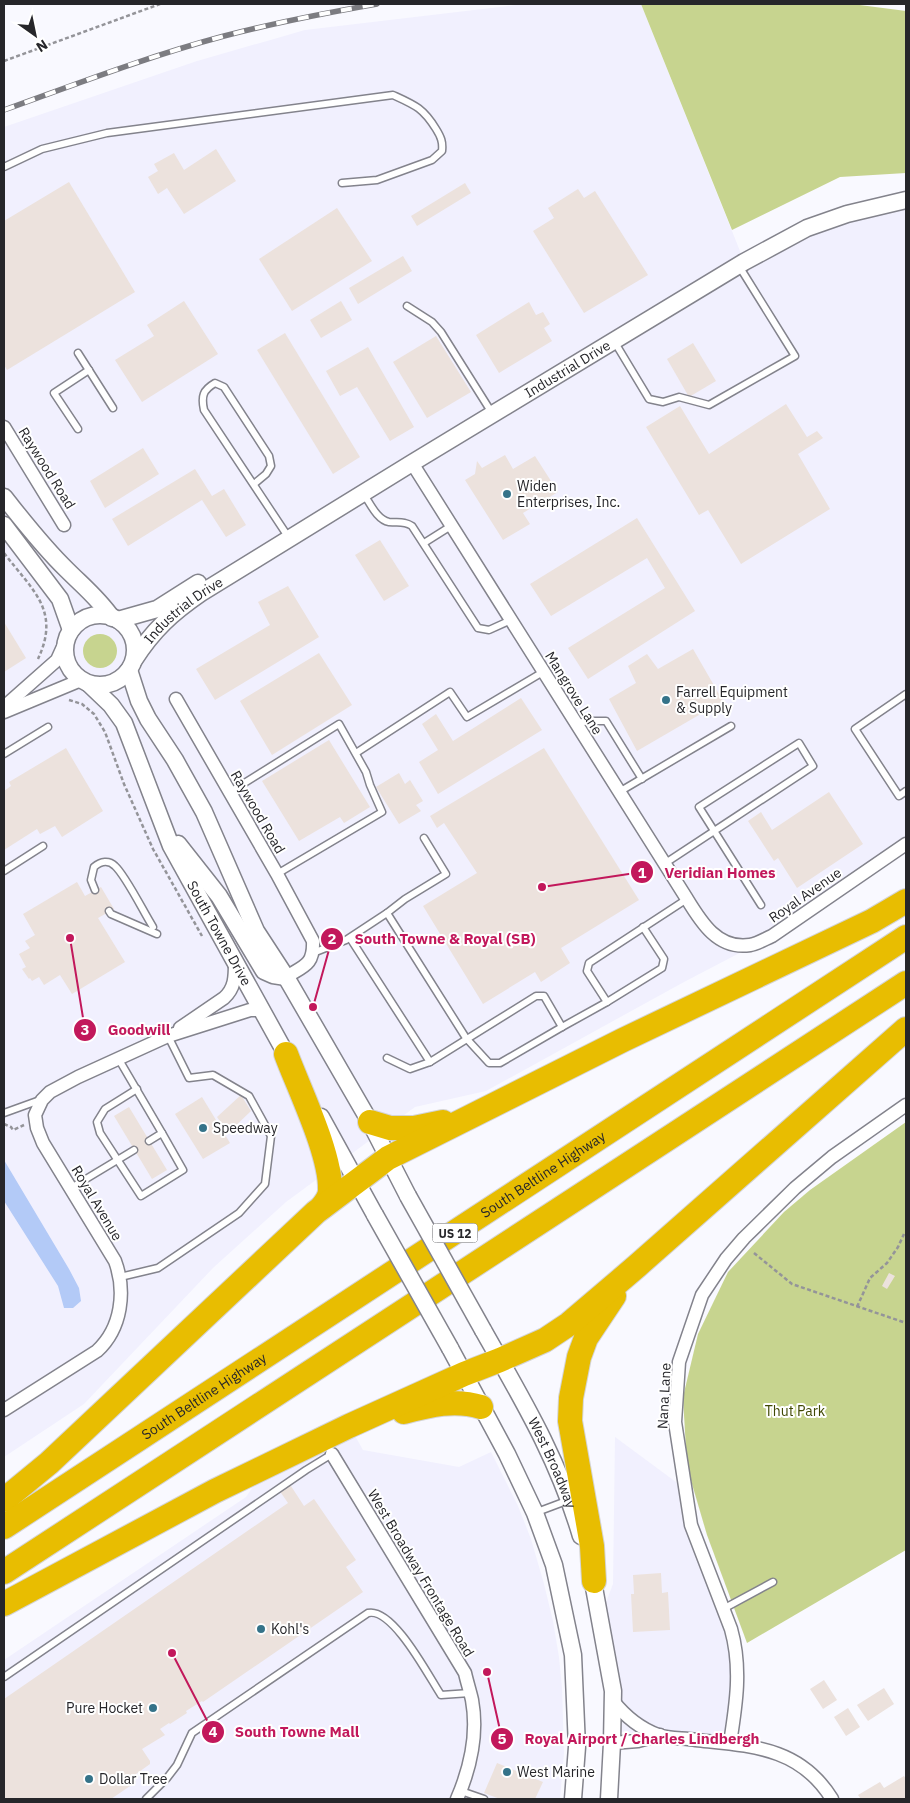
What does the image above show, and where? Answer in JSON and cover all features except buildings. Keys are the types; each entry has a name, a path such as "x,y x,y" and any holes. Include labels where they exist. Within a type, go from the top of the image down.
{"highway":[{"path":"4,1500 49,1463 322,1208 388,1158 623,1040 872,921 906,901"},
{"name":"South Beltline Highway","path":"4,1527 906,937"},
{"name":"US 12","path":"4,1572 906,983"},
{"path":"4,1604 214,1491 349,1426 545,1340 569,1324 637,1266 906,1029"},
{"path":"286,1054 314,1126 327,1168 330,1190 329,1197 322,1208"},
{"path":"370,1122 390,1128 414,1128 477,1114"},
{"path":"594,1581 592,1546 570,1422 574,1376 578,1357 586,1338 600,1315 637,1266"},
{"path":"349,1426 418,1408 454,1402 481,1407"}],"street":[{"name":"Industrial Drive","path":"132,665 155,630 176,611 201,593 738,265 806,228 847,214 906,200"},
{"name":"Raywood Road","path":"4,427 64,525"},
{"name":"Mangrove Lane","path":"412,463 664,864 710,933 715,936"},
{"path":"4,496 32,534 115,619 125,626 134,642 132,665 139,701 148,720 175,760 204,812 256,931 286,977 370,1122 388,1158"},
{"path":"4,525 60,599 69,634 66,657 68,666 74,674 85,682 100,686 111,684 121,678 132,665"},
{"name":"Industrial Drive","path":"115,619 157,609 214,574 243,568"},
{"path":"4,708 57,660 69,634 79,623 98,615 115,619"},
{"path":"4,712 85,682"},
{"name":"South Towne Drive","path":"85,682 111,705 124,723 170,846 356,1181"},
{"name":"Raywood Road","path":"176,700 277,874 313,947"},
{"path":"163,828 219,896 264,971 272,975 286,977 307,964 313,947"},
{"name":"Royal Avenue","path":"715,936 723,942 737,946 751,945 772,936 906,844"},
{"path":"168,1036 230,993 234,980 235,961"},
{"path":"42,1100 50,1092 78,1077 168,1036 250,1010 262,1010"},
{"name":"Royal Avenue","path":"4,1410 98,1351 108,1341 114,1328 122,1291 115,1261 43,1142 37,1128 36,1115 42,1100"},
{"name":"Nana Lane","path":"730,1744 738,1674 736,1647 691,1525 675,1422 679,1362 702,1295 726,1259 744,1238 795,1188 832,1157 906,1105"},
{"name":"West Broadway","path":"388,1158 536,1422 555,1462 569,1500 594,1581 613,1691 609,1799"},
{"path":"356,1181 507,1454 535,1513 554,1564 573,1655 578,1747 572,1799"},
{"name":"West Broadway Frontage Road","path":"332,1454 465,1674 472,1701 473,1732 471,1758 459,1795"},
{"path":"613,1701 635,1723 660,1735 760,1749 786,1757 803,1766 820,1782 832,1799"},
{"path":"612,1743 642,1740 660,1735"}],"lane":[{"path":"4,167 42,150 100,135 393,95 414,104 426,114 443,142 442,151 432,160 377,180 342,183"},
{"path":"614,341 649,399 663,402 679,397 709,405 795,356 738,265"},
{"path":"407,306 432,322 441,332 492,414"},
{"path":"78,353 113,408"},
{"path":"78,429 54,393 89,370"},
{"path":"254,484 271,466 269,456 224,387 215,383 205,388 202,398 204,410 290,539"},
{"path":"363,493 380,518 389,522 404,521 412,526 478,628 489,630 511,620"},
{"path":"424,543 452,526"},
{"path":"356,753 450,692 467,717 543,672"},
{"path":"906,694 855,729 899,796 906,791"},
{"path":"576,724 606,721 642,779"},
{"path":"230,792 340,724 366,772 382,812 277,874"},
{"path":"619,792 731,726"},
{"path":"4,754 48,727"},
{"path":"664,864 715,831 813,766 799,742 700,807 715,831 761,905"},
{"path":"313,947 350,938 405,899 446,874 424,838"},
{"path":"4,871 43,846"},
{"path":"95,890 91,880 94,867 103,862 111,864 120,872 153,927"},
{"path":"607,1002 587,971 589,963 687,899"},
{"path":"109,912 157,934"},
{"path":"387,913 466,1038 488,1063 500,1063 607,1002 662,968 664,959 643,927"},
{"path":"350,938 430,1062"},
{"path":"387,1058 410,1068 430,1062 536,996 544,996 562,1027"},
{"path":"120,1277 158,1268 239,1213 265,1184 271,1136 249,1096 213,1075 189,1078 168,1036"},
{"path":"118,1058 183,1170 141,1196 100,1132 97,1122 104,1109 136,1090"},
{"path":"4,1113 42,1100"},
{"path":"149,1141 162,1133"},
{"path":"71,1188 134,1150"},
{"path":"4,1677 332,1454"},
{"path":"535,1513 569,1500"},
{"path":"723,1609 773,1582"},
{"path":"146,1799 168,1778 177,1765 192,1733 368,1613 374,1612 382,1615 403,1635 441,1695 470,1693"},
{"path":"459,1795 484,1799"}],"path":[{"path":"4,61 160,4"},
{"path":"4,553 40,600 44,610 46,638 36,662"},
{"path":"857,1307 870,1278 888,1263 904,1234"},
{"path":"754,1253 792,1284 906,1323"}],"shaded area":[{"path":"524,4 641,4 744,261 784,239 906,200 906,844 772,936 486,1091 415,1107 286,1202 213,1268 84,1404 4,1457 4,127 197,61 305,30"},
{"path":"354,1434 363,1450 459,1467 491,1452 518,1506 531,1539 553,1621 562,1688 564,1753 560,1799 4,1799 4,1660 246,1497 256,1482"},
{"path":"615,1437 684,1488 736,1647 730,1743 614,1731 600,1618 613,1584"}],"green space":[{"path":"641,4 852,4 906,11 906,173 840,177 732,230"},
{"path":"100,634 107,635 112,639 116,644 116,658 112,663 107,667 100,668 93,667 88,663 84,658 83,651 84,644 88,639 93,635"},
{"name":"Thut Park","path":"906,1122 906,1550 747,1643 707,1535 687,1467 683,1397 698,1334 728,1272 784,1212 810,1190"}],"water":[{"path":"4,1160 79,1288 81,1301 73,1308 64,1308 58,1286 4,1201"}],"railway":[{"path":"4,110 168,52 196,44 243,31 377,4"}],"place":[{"name":"Widen Enterprises, Inc.","path":"507,494"},
{"name":"Farrell Equipment & Supply","path":"666,700"},
{"name":"Veridian Homes","path":"542,887"},
{"name":"Goodwill","path":"70,938"},
{"name":"South Towne & Royal (SB)","path":"313,1007"},
{"name":"Speedway","path":"203,1128"},
{"name":"Kohl's","path":"261,1629"},
{"name":"South Towne Mall","path":"172,1653"},
{"name":"Royal Airport / Charles Lindbergh","path":"487,1672"},
{"name":"Pure Hocket","path":"153,1708"},
{"name":"West Marine","path":"507,1772"},
{"name":"Dollar Tree","path":"89,1779"}]}
